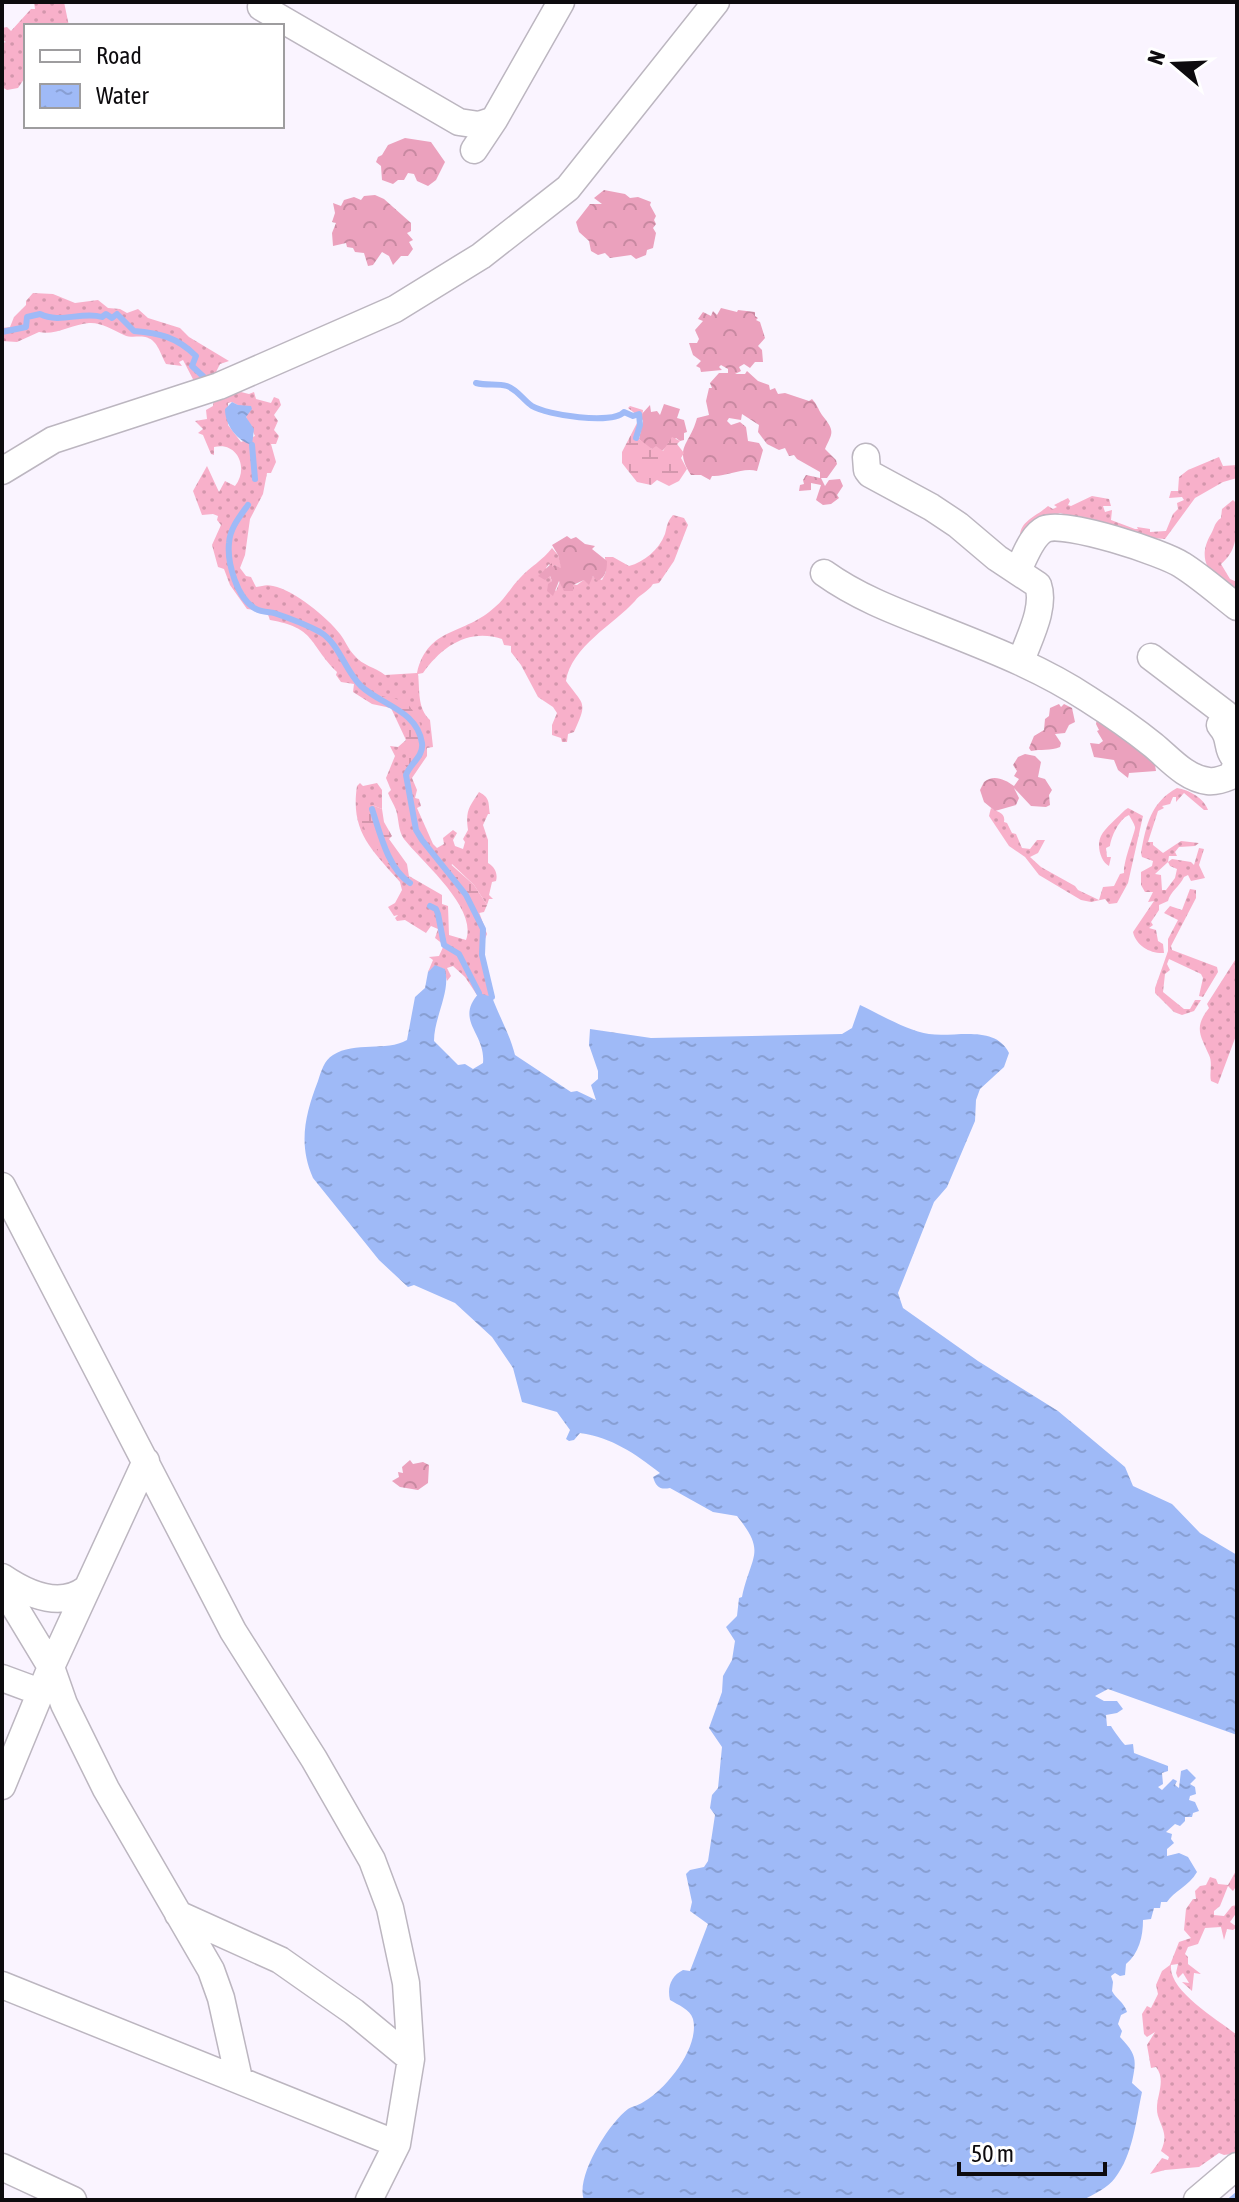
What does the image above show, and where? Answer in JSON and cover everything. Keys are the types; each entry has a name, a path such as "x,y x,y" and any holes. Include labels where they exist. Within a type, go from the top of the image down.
{"street":[{"path":"262,2 261,7 459,122 479,125 494,120"},
{"path":"474,150 561,2"},
{"path":"2,471 53,440 219,386 395,309 481,256 568,188 716,2"},
{"path":"866,457 870,474 931,507 1038,585 1041,592 1039,607 1021,661"},
{"path":"1018,570 1032,541 1044,529 1061,526 1099,535 1180,563 1237,607"},
{"path":"824,573 877,604 1021,661 1066,684 1184,770 1209,781 1231,776 1237,762 1231,754 1230,736 1220,725 1226,714 1151,657"},
{"path":"2,1186 233,1631 314,1759 372,1860 390,1908 406,1983 411,2059 397,2144 369,2200"},
{"path":"2,1786 51,1667 146,1461"},
{"path":"2,1577 30,1592 55,1599 76,1597 86,1589"},
{"path":"2,1586 51,1667 64,1704 106,1789 211,1970 221,1998 239,2079"},
{"path":"2,1678 40,1692"},
{"path":"178,1914 280,1960 354,2012 411,2059"},
{"path":"2,1985 397,2144"},
{"path":"1197,2200 1237,2166"},
{"path":"2,2167 73,2200"}],"green space":[{"path":"34,2 64,2 69,24 24,24 24,79 18,88 7,90 2,87 2,43 6,42 2,40 2,28 7,27 11,31 31,9 35,9"},
{"path":"405,138 431,142 445,162 436,180 428,186 417,181 414,174 408,173 404,180 393,184 382,180 381,166 376,162 378,157 388,145"},
{"path":"604,190 651,202 656,216 653,228 656,233 653,248 647,250 646,255 636,259 631,255 610,258 605,253 598,255 591,251 589,241 579,232 576,222 590,204 602,204 594,198"},
{"path":"375,195 411,223 411,231 407,233 413,240 409,242 413,249 393,265 389,256 382,252 373,265 368,266 364,253 355,252 346,243 333,246 332,233 336,223 332,222 335,213 333,203 341,206 344,200 354,197 361,200 364,196"},
{"path":"33,293 53,294 75,303 98,300 108,308 127,313 138,309 148,318 180,328 189,337 229,361 220,364 216,372 218,376 195,383 183,360 179,362 182,366 166,364 150,339 128,336 93,323 39,332 17,342 2,341 2,328 10,327"},
{"path":"721,308 755,312 765,338 758,346 762,350 763,362 755,362 750,368 744,364 739,367 741,371 735,374 745,374 747,371 758,381 769,385 770,390 775,388 778,394 785,393 809,401 812,399 829,425 831,436 825,449 837,464 827,478 821,478 825,486 829,480 840,479 843,486 837,495 839,498 831,504 823,505 816,500 821,485 811,483 811,490 799,491 806,475 820,478 820,472 794,455 789,456 785,448 779,450 767,444 758,432 759,425 742,414 741,420 729,418 727,421 731,425 740,422 746,427 748,441 759,443 763,450 757,471 712,476 710,480 701,475 691,475 683,458 685,446 697,418 709,415 706,401 709,388 712,388 710,383 719,373 728,373 728,369 721,365 722,370 701,372 696,366 701,361 693,355 689,343 697,343 699,339 695,330 703,321 698,319 703,312 711,316 713,311 717,315"},
{"path":"254,392 256,399 271,403 274,397 279,399 281,405 274,415 278,421 274,430 279,436 276,444 271,444 276,462 271,473 267,473 263,494 250,519 240,568 251,577 256,587 268,585 281,589 310,605 342,636 358,659 385,675 417,673 429,647 495,607 552,548 558,555 562,569 555,565 552,568 549,564 546,568 552,581 550,584 556,591 560,581 577,585 593,576 602,580 606,572 605,557 613,557 629,566 640,562 659,545 673,515 684,518 688,525 674,561 659,583 653,584 576,657 566,681 580,700 582,709 574,732 568,734 567,742 552,735 557,713 538,697 511,652 511,646 504,645 502,639 478,636 457,642 418,674 421,704 430,720 433,747 427,748 427,756 412,778 417,790 415,798 419,799 421,806 417,808 433,844 437,848 444,844 443,838 453,830 457,833 453,840 455,846 463,849 471,805 479,792 488,802 490,814 483,825 488,840 488,863 497,876 489,895 493,899 489,899 487,905 474,885 452,864 448,873 478,917 479,912 487,934 482,946 483,963 492,997 477,995 453,966 447,968 451,976 447,981 444,969 435,966 428,972 433,960 429,957 439,956 444,945 435,938 438,929 431,926 426,933 405,920 397,921 395,918 398,915 394,916 388,907 395,903 402,890 400,882 372,850 360,828 357,786 360,783 363,786 377,783 382,790 382,809 372,805 410,882 409,876 442,895 442,904 448,906 449,935 466,940 468,927 464,914 446,886 404,839 388,793 391,790 386,778 395,756 390,746 398,747 406,740 391,708 372,704 353,692 354,684 341,682 337,672 304,632 270,620 267,612 247,609 230,585 224,569 218,567 212,545 221,525 218,516 202,515 193,491 207,466 219,492 225,481 235,486 241,465 235,452 229,448 214,447 214,455 211,454 203,435 198,433 203,429 195,421 207,419 206,410 213,406 214,399","holes":["228,403 249,411 246,417 255,436 241,442 228,425"]},
{"path":"664,404 680,409 677,418 684,420 687,432 684,433 684,440 676,438 662,451 648,448 639,439 643,421 640,416 650,405 651,412 657,411 660,415"},
{"path":"628,408 643,410 639,439 652,449 656,446 663,451 672,437 680,441 677,444 684,453 681,458 687,469 679,481 669,486 657,480 651,485 637,482 622,463 622,452 637,423 637,415"},
{"path":"1219,457 1223,466 1237,465 1237,478 1223,482 1195,498 1165,539 1140,537 1060,513 1044,521 1024,539 1020,536 1023,526 1048,506 1053,509 1057,507 1054,505 1068,498 1068,505 1071,506 1092,496 1109,499 1111,506 1103,506 1105,512 1112,510 1111,520 1135,529 1150,529 1150,532 1166,531 1178,509 1177,503 1184,500 1182,497 1169,498 1171,491 1178,491 1179,477"},
{"path":"1233,500 1237,504 1236,538 1231,552 1221,564 1230,579 1237,582 1237,599 1210,570 1205,554 1222,509"},
{"path":"567,536 595,546 592,549 607,561 606,570 597,581 593,576 589,585 584,580 573,585 573,591 564,591 559,581 553,596 547,591 552,581 550,576 545,580 538,576 552,563 552,567 561,568 552,545"},
{"path":"372,694 405,701 418,718 422,743 408,770 404,763 409,759 410,746 406,741 406,725 400,709"},
{"path":"1059,704 1072,708 1075,722 1069,725 1065,733 1055,734 1060,747 1031,751 1029,748 1034,736 1044,730 1050,708"},
{"path":"1097,718 1113,729 1115,734 1154,759 1156,771 1129,773 1128,778 1118,770 1114,760 1094,757 1090,743 1103,741 1097,731"},
{"path":"1025,754 1035,756 1041,762 1038,777 1045,779 1052,790 1050,805 1031,806 1014,788 1019,798 1016,805 995,811 984,802 980,790 984,782 999,778 1014,786 1019,779 1014,776 1017,771 1013,765 1018,757"},
{"path":"1177,788 1196,795 1208,810 1184,793 1176,802 1176,797 1173,797 1170,804 1158,811 1148,842 1153,842 1163,853 1181,841 1199,843 1179,847 1175,852 1177,856 1169,856 1168,862 1172,859 1194,865 1199,848 1204,849 1199,865 1205,878 1191,881 1188,875 1184,877 1168,901 1159,905 1151,922 1153,925 1149,928 1156,930 1158,941 1163,944 1164,953 1159,953 1141,945 1133,932 1154,901 1148,902 1153,892 1145,892 1141,885 1141,872 1152,866 1153,861 1142,857 1141,853 1156,807","holes":["1168,862 1177,869 1175,878 1166,890 1162,890 1161,875 1155,874"]},
{"path":"372,805 382,809 384,822 392,836 389,839 407,864 410,883 386,862 363,825 359,816 362,809"},
{"path":"991,808 1002,814 1022,848 1030,849 1037,840 1045,840 1038,853 1030,857 1041,867 1099,900 1103,887 1114,886 1120,874 1124,873 1135,827 1129,815 1119,824 1110,846 1106,848 1107,857 1111,857 1109,866 1100,853 1101,836 1128,808 1143,816 1128,883 1117,903 1109,904 1105,899 1091,902 1081,900 1039,875 1025,857 1009,846 989,816"},
{"path":"447,861 474,885 487,905 484,912 479,913 479,922 451,879"},
{"path":"1190,889 1196,890 1196,898 1171,946 1172,950 1217,967 1218,972 1203,997 1199,996 1201,974 1169,959 1167,964 1170,970 1165,974 1163,992 1184,1009 1190,1009 1195,1000 1201,1000 1194,1011 1182,1015 1174,1012 1155,993 1155,988 1168,951 1168,939 1178,920 1164,913 1170,906 1182,910"},
{"path":"1237,957 1237,1033 1218,1084 1211,1081 1210,1058 1200,1027 1209,1008 1207,1004"},
{"path":"410,1460 413,1464 423,1462 429,1465 428,1483 418,1490 400,1487 392,1481 399,1477 398,1472 403,1473 402,1467"},
{"path":"1237,1869 1237,1885 1233,1891 1228,1886 1214,1915 1224,1916 1232,1906 1237,1905 1237,1912 1230,1922 1237,1927 1227,1929 1224,1940 1221,1927 1205,1928 1198,1944 1188,1947 1185,1954 1188,1964 1201,1974 1194,1973 1192,1991 1182,1982 1189,1983 1183,1973 1178,1978 1178,1964 1171,1965 1172,1975 1185,1994 1237,2035 1237,2153 1219,2153 1199,2167 1150,2174 1162,2158 1168,2160 1169,2157 1161,2151 1164,2137 1157,2110 1161,2079 1156,2067 1151,2068 1147,2045 1155,2032 1147,2037 1144,2034 1142,2014 1147,2006 1151,2008 1158,1994 1156,1985 1162,1971 1170,1965 1179,1942 1191,1938 1184,1930 1186,1909 1196,1899 1195,1891 1206,1885 1210,1877 1216,1879 1218,1884 1228,1885"}],"water":[{"path":"232,402 251,406 246,417 254,429 252,445 241,440 230,426 225,409"},
{"path":"435,965 445,969 446,978 434,1041 458,1065 465,1064 473,1069 483,1063 480,1043 470,1020 472,1003 479,993 492,997 515,1055 571,1092 577,1091 596,1100 591,1085 598,1079 598,1071 589,1045 590,1029 651,1038 842,1034 852,1028 860,1005 903,1026 929,1034 973,1034 994,1038 1009,1053 1004,1067 980,1089 975,1121 947,1187 934,1202 898,1293 903,1308 978,1361 1058,1411 1125,1467 1133,1486 1172,1504 1200,1533 1237,1555 1237,1735 1108,1689 1095,1696 1104,1701 1117,1701 1123,1709 1106,1715 1107,1726 1111,1726 1125,1745 1133,1744 1134,1753 1168,1766 1168,1771 1162,1773 1163,1784 1158,1787 1162,1790 1173,1779 1179,1788 1181,1771 1187,1769 1196,1778 1190,1784 1195,1787 1196,1794 1189,1800 1195,1802 1199,1811 1192,1817 1185,1817 1180,1826 1175,1824 1166,1832 1172,1834 1174,1843 1167,1849 1167,1856 1179,1853 1188,1857 1197,1872 1167,1902 1161,1902 1160,1908 1154,1908 1151,1919 1143,1920 1139,1944 1126,1964 1125,1975 1115,1973 1111,1976 1112,1991 1127,2012 1121,2015 1118,2024 1122,2031 1120,2037 1134,2058 1132,2083 1142,2092 1133,2137 1121,2169 1109,2185 1083,2200 584,2200 584,2178 603,2138 628,2109 663,2087 680,2066 692,2042 693,2019 670,2000 669,1991 675,1975 683,1970 690,1971 708,1924 690,1911 692,1902 686,1874 704,1867 708,1861 715,1815 710,1808 712,1795 718,1788 722,1747 709,1728 722,1692 723,1676 732,1660 735,1641 726,1627 737,1616 754,1547 752,1538 737,1516 713,1512 670,1488 659,1487 653,1477 660,1473 623,1447 580,1433 574,1440 566,1439 570,1430 557,1412 522,1402 513,1368 492,1337 455,1303 414,1285 408,1287 379,1260 313,1178 306,1153 305,1130 325,1063 330,1057 351,1048 399,1044 407,1040 415,997 425,988 428,972"}],"waterway":[{"path":"2,332 26,327 27,317 40,314 55,318 102,317 106,314 112,318 117,314 134,331 160,335 182,344 196,356 192,366 206,379"},
{"path":"476,383 507,386 532,406 565,415 607,418 624,412 633,416 639,414 636,438"},
{"path":"252,445 255,479"},
{"path":"248,505 233,527 229,543 232,570 243,597 258,610 292,619 327,637 361,686 406,715 419,732 421,752 406,775 416,830 466,895 483,929 482,955 492,997"},
{"path":"372,809 390,860 410,883"},
{"path":"430,906 438,914 444,945 459,954 479,993"},
{"path":"1231,2200 1237,2195"}]}
